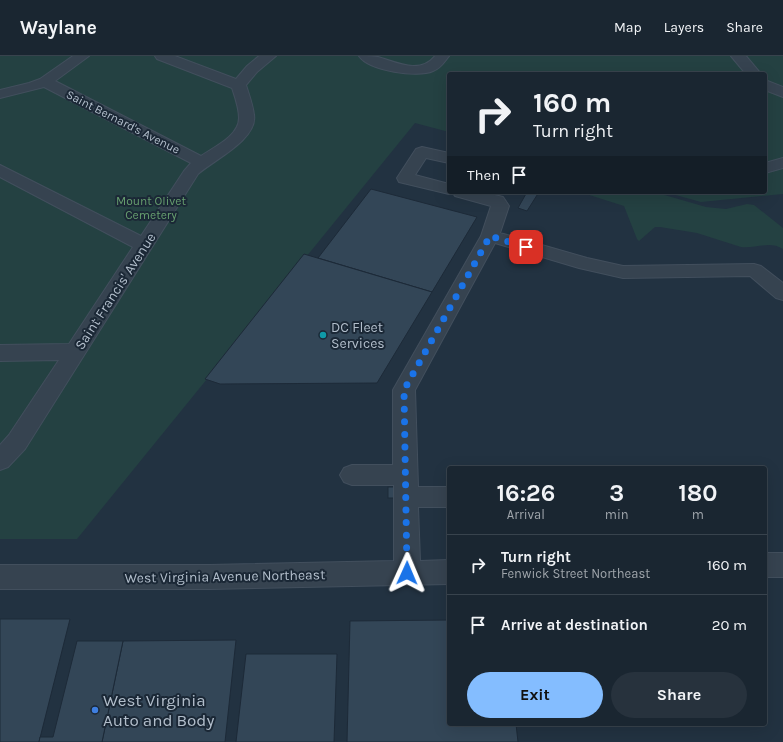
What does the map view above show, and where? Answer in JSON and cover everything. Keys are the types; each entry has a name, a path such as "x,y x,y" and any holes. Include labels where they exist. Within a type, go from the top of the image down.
{"street":[{"path":"0,94 33,87 45,82 82,56"},
{"path":"162,56 238,85 256,63 269,56"},
{"path":"366,56 383,65 411,70 428,68 436,64 442,56"},
{"path":"738,56 752,72"},
{"name":"Saint Bernard's Avenue","path":"45,82 201,162"},
{"name":"Saint Francis' Avenue","path":"1,459 18,442 192,171 201,162 241,134 246,126 247,116 238,85"},
{"path":"767,85 783,93"},
{"path":"447,158 422,152 405,178 447,188"},
{"path":"767,167 783,163"},
{"path":"0,170 144,245"},
{"path":"407,573 407,486 404,390 490,236 500,206 499,196 480,194"},
{"path":"490,236 525,252 602,273 623,272 646,277 694,276 754,270 783,293"},
{"path":"0,353 76,352"},
{"path":"352,475 407,486 447,496"},
{"path":"767,565 783,565"},
{"name":"West Virginia Avenue Northeast","path":"0,578 210,577 447,572"}],"green space":[{"name":"Mount Olivet Cemetery","path":"0,56 783,56 783,194 701,202 672,194 767,194 767,72 447,72 447,131 415,123 77,539 0,539"},
{"path":"586,194 661,194 706,207 726,209 747,204 754,205 783,228 783,249 773,245 741,247 697,233 660,227 655,227 639,241 624,206"}],"building":[{"path":"371,189 477,217 432,292 318,258"},
{"path":"526,194 538,194 527,211 518,208"},
{"name":"DC Fleet Services","path":"304,254 432,292 377,383 220,384 205,379"},
{"path":"388,487 399,487 399,498 388,498"},
{"path":"0,619 70,619 39,742 0,742"},
{"path":"447,620 447,726 516,726 518,742 347,742 350,621"},
{"path":"236,640 225,742 102,742 123,641"},
{"path":"77,641 123,641 102,742 39,742 40,737 53,737"},
{"path":"246,654 337,654 334,742 236,742"}],"place":[{"name":"DC Fleet Services","path":"323,335"},
{"name":"West Virginia Auto and Body","path":"95,710"}],"route":[{"path":"407,573 408,554 404,390 490,236 526,247"}]}
